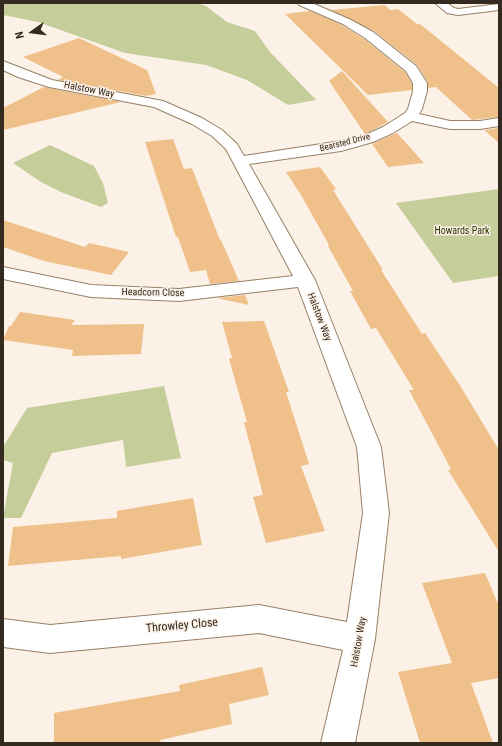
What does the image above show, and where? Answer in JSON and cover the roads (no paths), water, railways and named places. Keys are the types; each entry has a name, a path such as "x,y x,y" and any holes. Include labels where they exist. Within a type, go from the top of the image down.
{"street":[{"path":"303,3 347,22 369,35 411,69 420,83 420,91 415,109 410,116 450,125 480,125 499,122"},
{"path":"440,3 451,11 458,12 498,7"},
{"name":"Halstow Way","path":"3,65 23,74 48,82 158,104 176,110 217,133 232,147 305,280 369,446 376,513 360,639 338,743"},
{"name":"Bearsted Drive","path":"240,161 341,146 368,139 410,116"},
{"name":"Headcorn Close","path":"3,273 91,291 179,295 305,280"},
{"name":"Throwley Close","path":"3,633 50,639 259,619 360,639"}],"park label":[{"name":"Howards Park","path":"462,231"}]}
